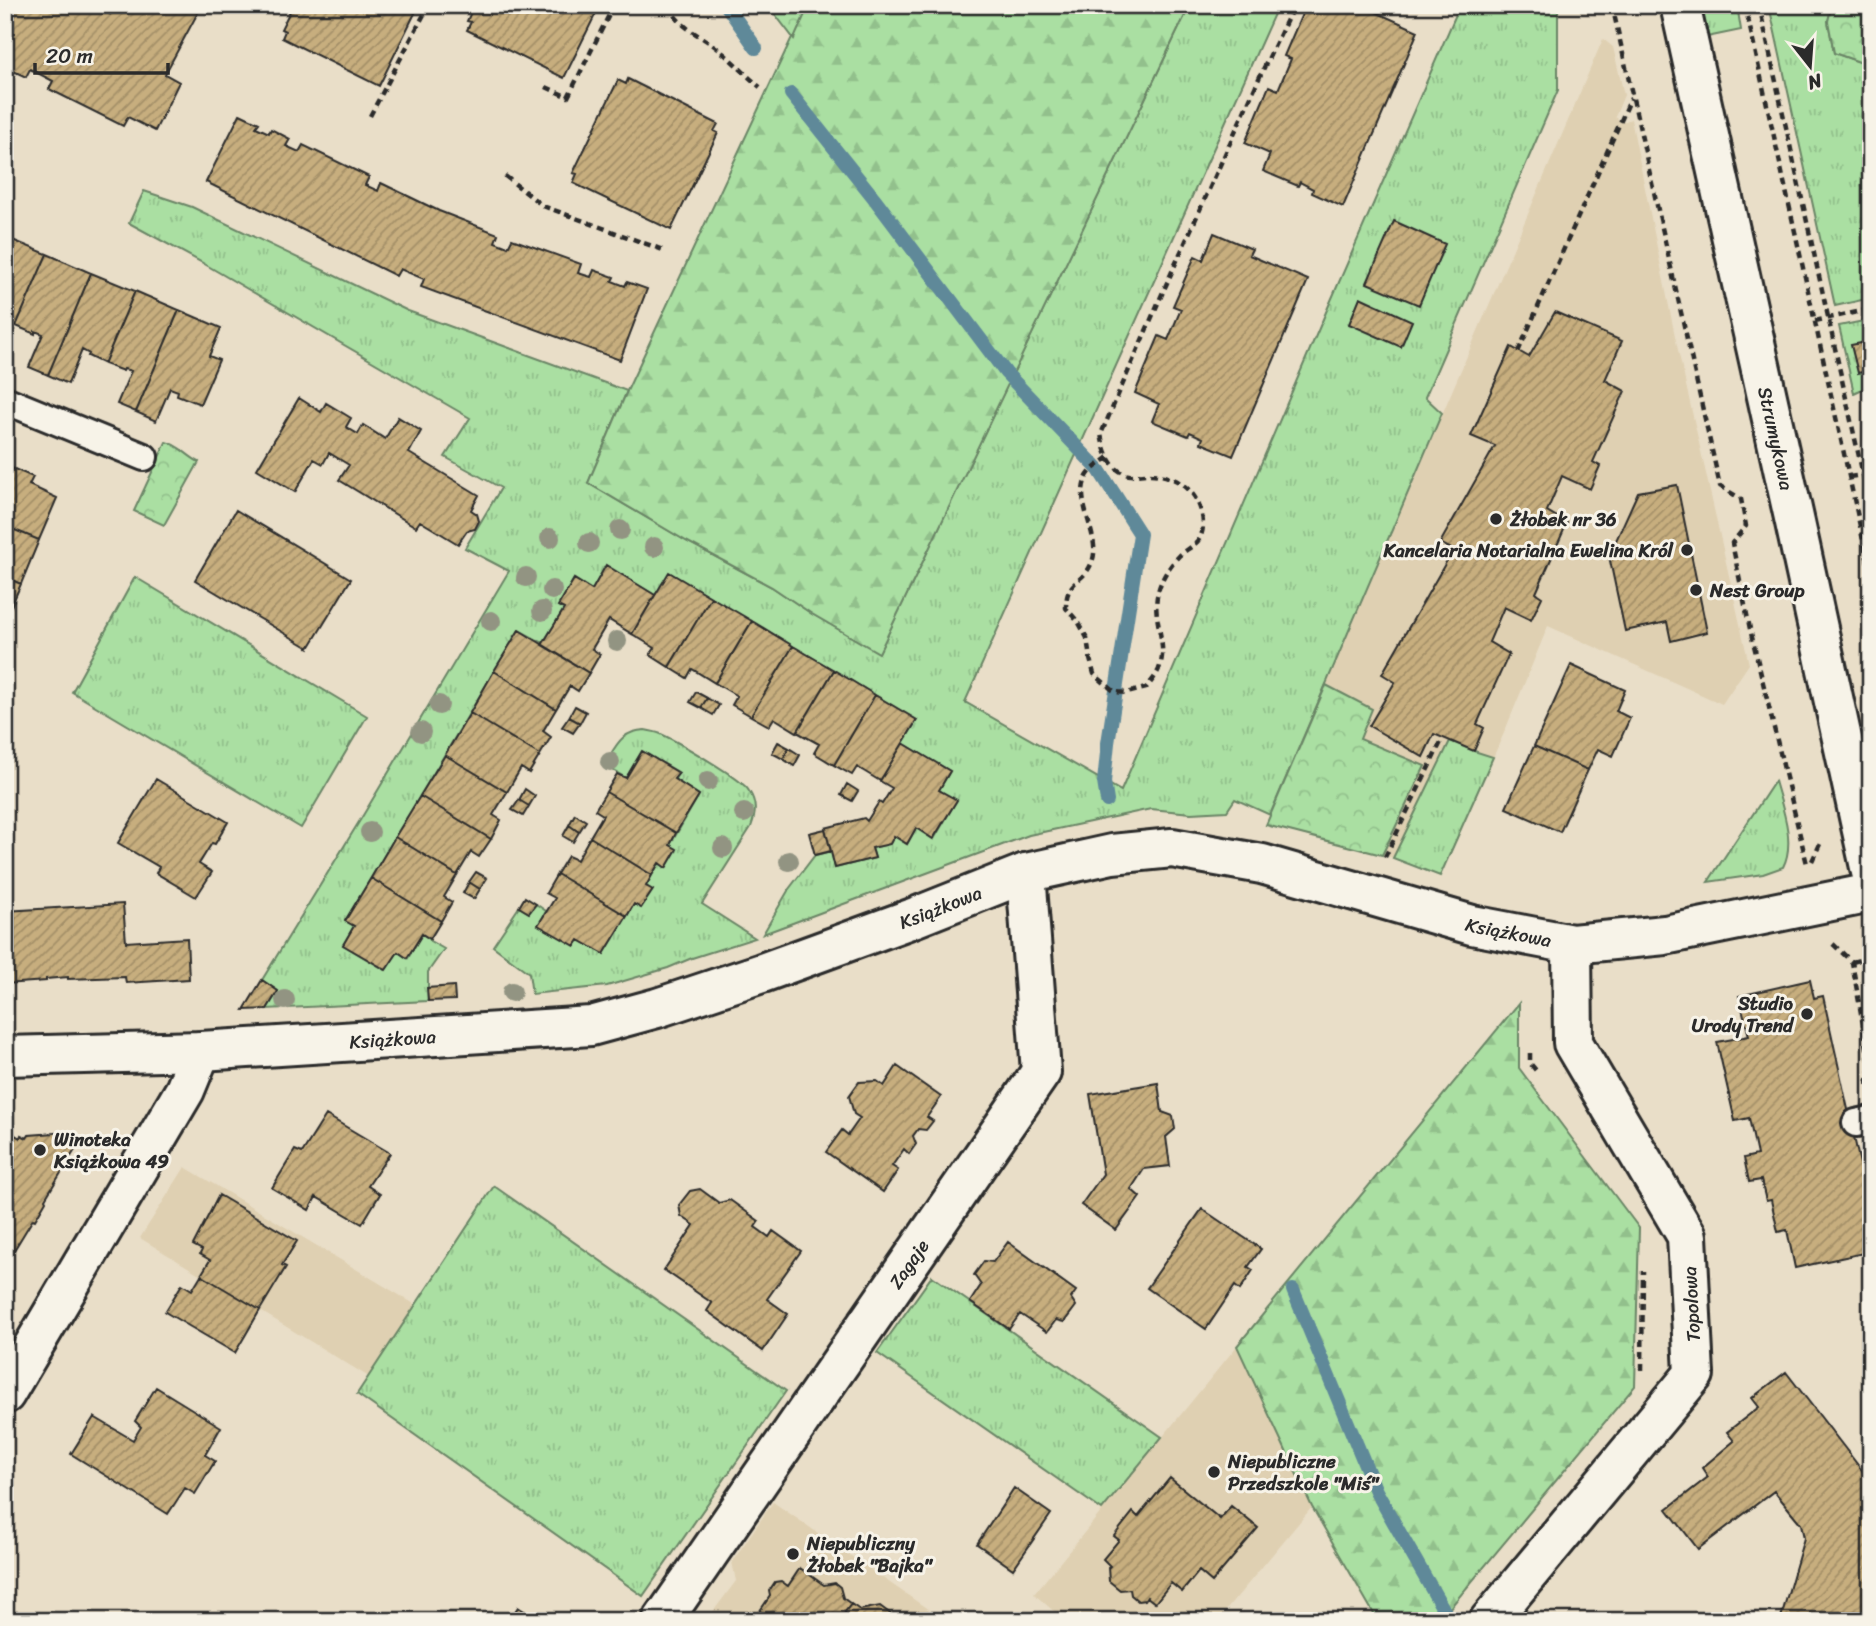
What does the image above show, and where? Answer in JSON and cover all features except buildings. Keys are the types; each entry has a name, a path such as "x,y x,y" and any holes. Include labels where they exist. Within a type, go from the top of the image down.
{"street":[{"name":"Strumykowa","path":"1680,5 1871,872"},
{"name":"Książkowa","path":"5,1056 201,1051 591,1026 657,1008 762,973 914,918 1026,873 1112,854 1172,848 1262,864 1472,925 1572,944 1665,935 1871,892"},
{"name":"Zagaje","path":"662,1621 1041,1072 1026,873"},
{"name":"Topolowa","path":"1489,1621 1694,1374 1687,1236 1573,1043 1572,944"},
{"path":"5,1394 185,1090 201,1051"}],"lane":[{"path":"5,400 144,457"}],"path":[{"path":"370,116 429,5"},
{"path":"546,87 568,97 614,5"},
{"path":"669,5 671,11 691,32 721,51 760,87"},
{"path":"1109,457 1091,471 1086,481 1083,494 1095,547 1092,563 1069,588 1066,608 1087,638 1094,674 1115,692 1127,693 1146,688 1160,668 1163,648 1157,622 1158,593 1168,569 1180,554 1198,542 1204,527 1200,508 1188,488 1174,478 1151,474 1127,475 1113,466 1101,434 1294,5"},
{"path":"1612,5 1720,486 1741,499 1746,526 1732,543 1750,629 1809,869"},
{"path":"1745,5 1871,576"},
{"path":"1759,5 1871,511"},
{"path":"1518,352 1632,97"},
{"path":"505,176 543,206 663,250"},
{"path":"1815,321 1871,309"},
{"path":"1849,477 1871,474"},
{"path":"1382,864 1443,738"},
{"path":"1871,957 1852,962 1870,1065 1861,1133 1871,1175"},
{"path":"1530,1049 1530,1063 1538,1073"},
{"path":"1642,1373 1643,1266"}],"shaded area":[{"name":"Żłobek nr 36","path":"1603,39 1613,47 1624,95 1615,117 1623,122 1631,119 1676,341 1749,664 1722,704 1548,626 1440,876 1393,858 1266,825"},
{"path":"185,1167 416,1305 369,1377 140,1238"},
{"name":"Niepubliczne Przedszkole \"Miś\"","path":"1237,1346 1312,1507 1217,1621 1065,1621 1034,1594"},
{"name":"Niepubliczny Żłobek \"Bajka\"","path":"773,1502 945,1621 706,1621 736,1581 732,1562"}],"green space":[{"path":"768,5 809,5 794,39"},
{"path":"807,5 1190,5 879,653 772,587 686,541 588,483 627,391"},
{"path":"1190,5 1278,5 965,702 1121,791 1460,5 1562,5 1558,11 1558,90 1425,397 1442,413 1270,815 1235,799 1227,811 1191,813 1151,809 1029,835 763,934 789,889 815,855 831,851 835,868 875,858 872,848 889,844 894,836 907,844 916,828 934,839 956,801 939,790 950,771 903,743 917,720 670,573 655,595 606,566 592,590 574,579 559,606 564,609 543,643 519,630 346,920 354,926 343,945 385,970 398,952 408,958 422,934 444,949 428,972 428,1001 267,1009 278,991 262,980 509,571 465,548 501,488 445,457 470,418 129,223 144,191 192,207 408,311 627,391 588,483 686,541 772,587 812,614 879,652"},
{"path":"1701,5 1737,5 1741,30 1707,37"},
{"path":"1769,5 1832,5 1828,21 1834,53 1871,66 1871,298 1835,306"},
{"path":"1832,5 1871,5 1871,66 1834,53 1828,21"},
{"path":"1868,320 1871,323 1871,385 1854,393 1839,326"},
{"path":"166,442 199,462 164,525 134,511"},
{"path":"135,577 367,716 301,828 72,692"},
{"path":"1326,685 1372,709 1360,739 1425,766 1382,855 1266,825"},
{"path":"645,730 661,734 708,761 735,778 752,795 755,809 751,827 702,904 755,938 607,986 532,994 529,973 493,946 519,907 529,913 536,904 546,911 539,925 575,946 579,940 604,954 634,904 641,908 652,891 646,886 659,863 666,867 676,849 670,845 699,795 674,779 678,772 642,751 626,778 604,765 624,737"},
{"path":"1450,741 1493,757 1440,876 1393,858"},
{"path":"1775,781 1788,836 1787,857 1783,867 1763,874 1708,882"},
{"path":"1519,1003 1519,1068 1639,1228 1635,1386 1439,1621 1378,1621 1312,1507 1237,1346"},
{"path":"494,1186 786,1391 643,1596 357,1394"},
{"path":"932,1276 1162,1437 1102,1510 877,1353"}],"waterway":[{"path":"726,5 756,48"},
{"path":"791,94 874,198 1006,373 1099,470 1140,534 1108,743 1104,782 1107,801"},
{"path":"1293,1290 1376,1491 1446,1614"}],"place":[{"name":"Żłobek nr 36","path":"1496,519"},
{"name":"Kancelaria Notarialna Ewelina Król","path":"1687,550"},
{"name":"Nest Group","path":"1696,590"},
{"name":"Studio Urody Trend","path":"1807,1014"},
{"name":"Winoteka Książkowa 49","path":"40,1150"},
{"name":"Niepubliczne Przedszkole \"Miś\"","path":"1214,1472"},
{"name":"Niepubliczny Żłobek \"Bajka\"","path":"793,1554"}]}
